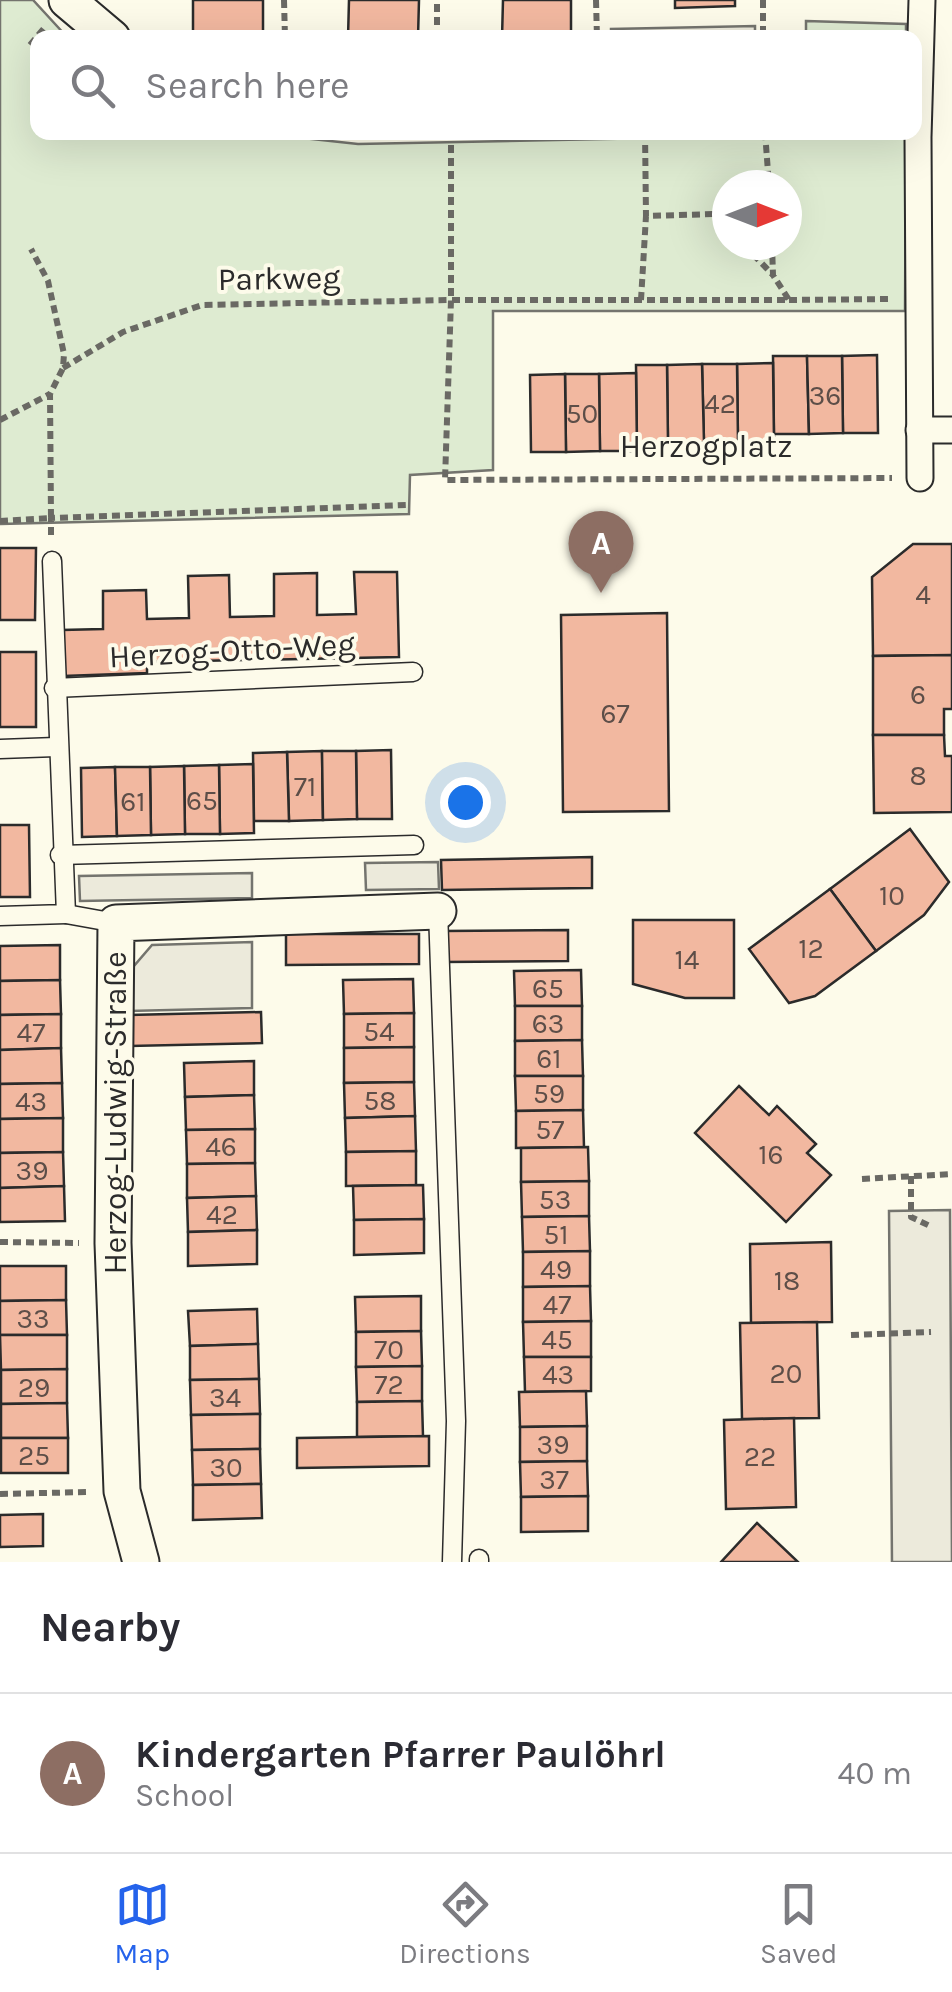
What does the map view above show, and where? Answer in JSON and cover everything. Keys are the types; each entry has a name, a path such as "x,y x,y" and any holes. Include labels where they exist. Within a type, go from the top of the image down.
{"street":[{"path":"67,0 103,30"},
{"path":"921,30 922,0"},
{"path":"918,140 920,478"},
{"path":"920,430 952,430"},
{"name":"Herzog-Ludwig-Straße","path":"140,1562 122,1491 113,1243 116,923 438,911"}],"lane":[{"path":"52,561 60,854 66,914"},
{"name":"Herzog-Otto-Weg","path":"54,688 412,672"},
{"path":"0,749 56,747"},
{"path":"60,854 414,845"},
{"path":"438,911 456,1421 452,1562"},
{"path":"0,916 66,914 116,923"}],"path":[{"path":"284,0 286,30"},
{"path":"437,0 437,30"},
{"path":"596,0 597,30"},
{"path":"763,0 763,30"},
{"path":"451,140 451,300"},
{"path":"641,300 646,140"},
{"path":"765,140 768,170"},
{"path":"646,216 712,214"},
{"path":"31,249 56,308 63,368 50,394 52,518"},
{"path":"758,260 789,300"},
{"path":"772,260 773,275"},
{"name":"Parkweg","path":"63,368 123,332 202,305 919,298"},
{"name":"Herzogplatz","path":"451,300 445,480 920,478"},
{"path":"0,420 50,394"},
{"path":"0,521 407,505"},
{"path":"862,1179 952,1174"},
{"path":"911,1176 911,1217 930,1226"},
{"path":"0,1242 113,1243"},
{"path":"850,1335 931,1332"},
{"path":"0,1494 122,1491"}],"green space":[{"path":"0,0 33,0 61,30 30,30 30,140 321,140 358,144 906,140 905,311 493,311 493,470 410,475 409,514 0,524"},
{"path":"806,21 906,24 906,30 806,30"}],"shaded area":[{"path":"755,26 755,30 611,29"},
{"path":"438,862 439,889 366,890 365,863"},
{"path":"252,873 252,898 80,901 79,876"},
{"path":"252,942 252,1008 129,1011 128,973 152,945"},
{"path":"950,1210 952,1562 892,1562 889,1211"}],"building":[{"path":"193,0 263,0 263,30 193,30"},
{"path":"349,0 419,0 418,30 348,30"},
{"path":"503,0 571,0 571,30 502,30"},
{"path":"675,0 735,0 735,6 675,8"},
{"path":"877,355 878,433 843,433 842,356"},
{"path":"773,356 807,356 809,434 774,434"},
{"path":"807,356 842,356 843,433 809,434"},
{"path":"773,363 774,441 738,442 737,364"},
{"path":"702,364 737,364 738,442 704,442"},
{"path":"702,364 704,442 668,443 667,365"},
{"path":"636,365 667,365 668,443 637,443"},
{"path":"636,373 637,451 600,451 599,374"},
{"path":"565,374 599,374 600,451 566,452"},
{"path":"565,374 566,452 531,452 530,375"},
{"path":"913,544 952,544 952,655 873,656 872,577"},
{"path":"0,548 36,548 35,620 0,620"},
{"path":"354,572 397,572 399,657 147,662 147,673 63,676 62,630 103,629 103,591 146,590 147,619 189,618 188,576 229,575 230,617 274,616 274,574 317,573 317,615 356,614"},
{"path":"667,613 669,811 563,812 561,615"},
{"path":"0,652 36,652 36,727 0,727"},
{"path":"952,655 952,709 944,709 944,735 873,735 873,656"},
{"path":"873,735 944,735 945,756 952,756 952,812 874,813"},
{"path":"391,750 392,819 357,819 356,751"},
{"path":"322,751 323,820 289,821 287,752"},
{"path":"322,751 356,751 357,819 323,820"},
{"path":"287,752 289,821 254,821 253,753"},
{"path":"253,764 254,833 220,834 219,765"},
{"path":"219,765 220,834 185,834 184,766"},
{"path":"184,766 185,834 151,835 150,767"},
{"path":"115,767 117,836 82,837 81,768"},
{"path":"115,767 150,767 151,835 117,836"},
{"path":"0,825 29,825 30,897 0,897"},
{"path":"910,829 949,882 924,915 876,951 830,889"},
{"path":"592,857 592,888 442,890 441,860"},
{"path":"830,889 876,951 815,996 789,1003 749,949"},
{"path":"633,920 734,920 734,998 685,998 633,984"},
{"path":"568,930 568,961 444,962 444,931"},
{"path":"286,934 419,934 419,964 286,965"},
{"path":"60,945 60,980 0,981 0,946"},
{"path":"581,970 582,1006 515,1006 514,971"},
{"path":"413,979 414,1013 344,1014 343,980"},
{"path":"60,980 61,1014 0,1015 0,981"},
{"path":"515,1006 582,1006 582,1040 515,1041"},
{"path":"261,1012 262,1043 130,1046 129,1015"},
{"path":"414,1013 414,1047 344,1048 344,1014"},
{"path":"61,1014 61,1048 0,1050 0,1015"},
{"path":"582,1040 583,1076 515,1076 515,1041"},
{"path":"414,1047 414,1082 344,1083 344,1048"},
{"path":"61,1048 62,1083 0,1084 0,1050"},
{"path":"254,1061 254,1095 185,1097 184,1063"},
{"path":"515,1076 583,1076 583,1110 516,1111"},
{"path":"414,1082 415,1116 345,1118 344,1083"},
{"path":"62,1083 63,1118 0,1119 0,1084"},
{"path":"739,1086 769,1115 777,1106 816,1144 807,1153 831,1175 786,1222 695,1133"},
{"path":"254,1095 255,1129 186,1130 185,1097"},
{"path":"583,1110 584,1147 516,1148 516,1111"},
{"path":"415,1116 416,1151 346,1152 345,1118"},
{"path":"63,1118 63,1152 0,1153 0,1119"},
{"path":"255,1129 255,1163 187,1164 186,1130"},
{"path":"588,1147 589,1181 521,1182 521,1148"},
{"path":"416,1151 416,1185 346,1186 346,1152"},
{"path":"63,1152 64,1186 0,1188 0,1153"},
{"path":"255,1163 256,1196 187,1198 187,1164"},
{"path":"589,1181 589,1216 522,1217 521,1182"},
{"path":"423,1185 424,1219 354,1220 353,1186"},
{"path":"64,1186 65,1221 0,1222 0,1188"},
{"path":"256,1196 257,1230 188,1232 187,1198"},
{"path":"589,1216 590,1251 523,1252 522,1217"},
{"path":"424,1219 424,1253 354,1255 354,1220"},
{"path":"257,1230 257,1264 188,1266 188,1232"},
{"path":"831,1242 832,1322 751,1323 750,1244"},
{"path":"590,1251 590,1286 523,1287 523,1252"},
{"path":"0,1266 66,1266 66,1300 0,1301"},
{"path":"590,1286 591,1321 523,1322 523,1287"},
{"path":"421,1296 421,1331 356,1332 355,1297"},
{"path":"66,1300 67,1335 0,1335 0,1301"},
{"path":"257,1309 258,1344 190,1346 188,1311"},
{"path":"591,1321 591,1357 524,1357 523,1322"},
{"path":"817,1322 819,1418 742,1419 740,1323"},
{"path":"421,1331 422,1366 356,1367 356,1332"},
{"path":"0,1335 67,1335 67,1369 1,1370"},
{"path":"258,1344 259,1379 190,1380 190,1346"},
{"path":"524,1357 591,1357 591,1391 525,1392"},
{"path":"422,1366 422,1401 357,1402 356,1367"},
{"path":"67,1369 67,1403 1,1404 1,1370"},
{"path":"259,1379 260,1414 191,1415 190,1380"},
{"path":"586,1391 587,1426 520,1427 519,1392"},
{"path":"422,1401 423,1436 357,1437 357,1402"},
{"path":"67,1403 68,1438 1,1438 1,1404"},
{"path":"260,1414 260,1449 192,1450 191,1415"},
{"path":"794,1418 796,1507 726,1509 724,1420"},
{"path":"587,1426 587,1461 520,1462 520,1427"},
{"path":"429,1436 429,1466 297,1468 297,1438"},
{"path":"1,1438 68,1438 68,1473 1,1473"},
{"path":"260,1449 261,1484 193,1485 192,1450"},
{"path":"587,1461 588,1496 521,1497 520,1462"},
{"path":"261,1484 262,1518 193,1520 193,1485"},
{"path":"588,1496 588,1531 521,1532 521,1497"},
{"path":"43,1514 43,1546 0,1547 0,1515"},
{"path":"757,1523 798,1562 721,1562"}],"place":[{"name":"Kindergarten Pfarrer Paulöhrl","path":"601,593"}]}
